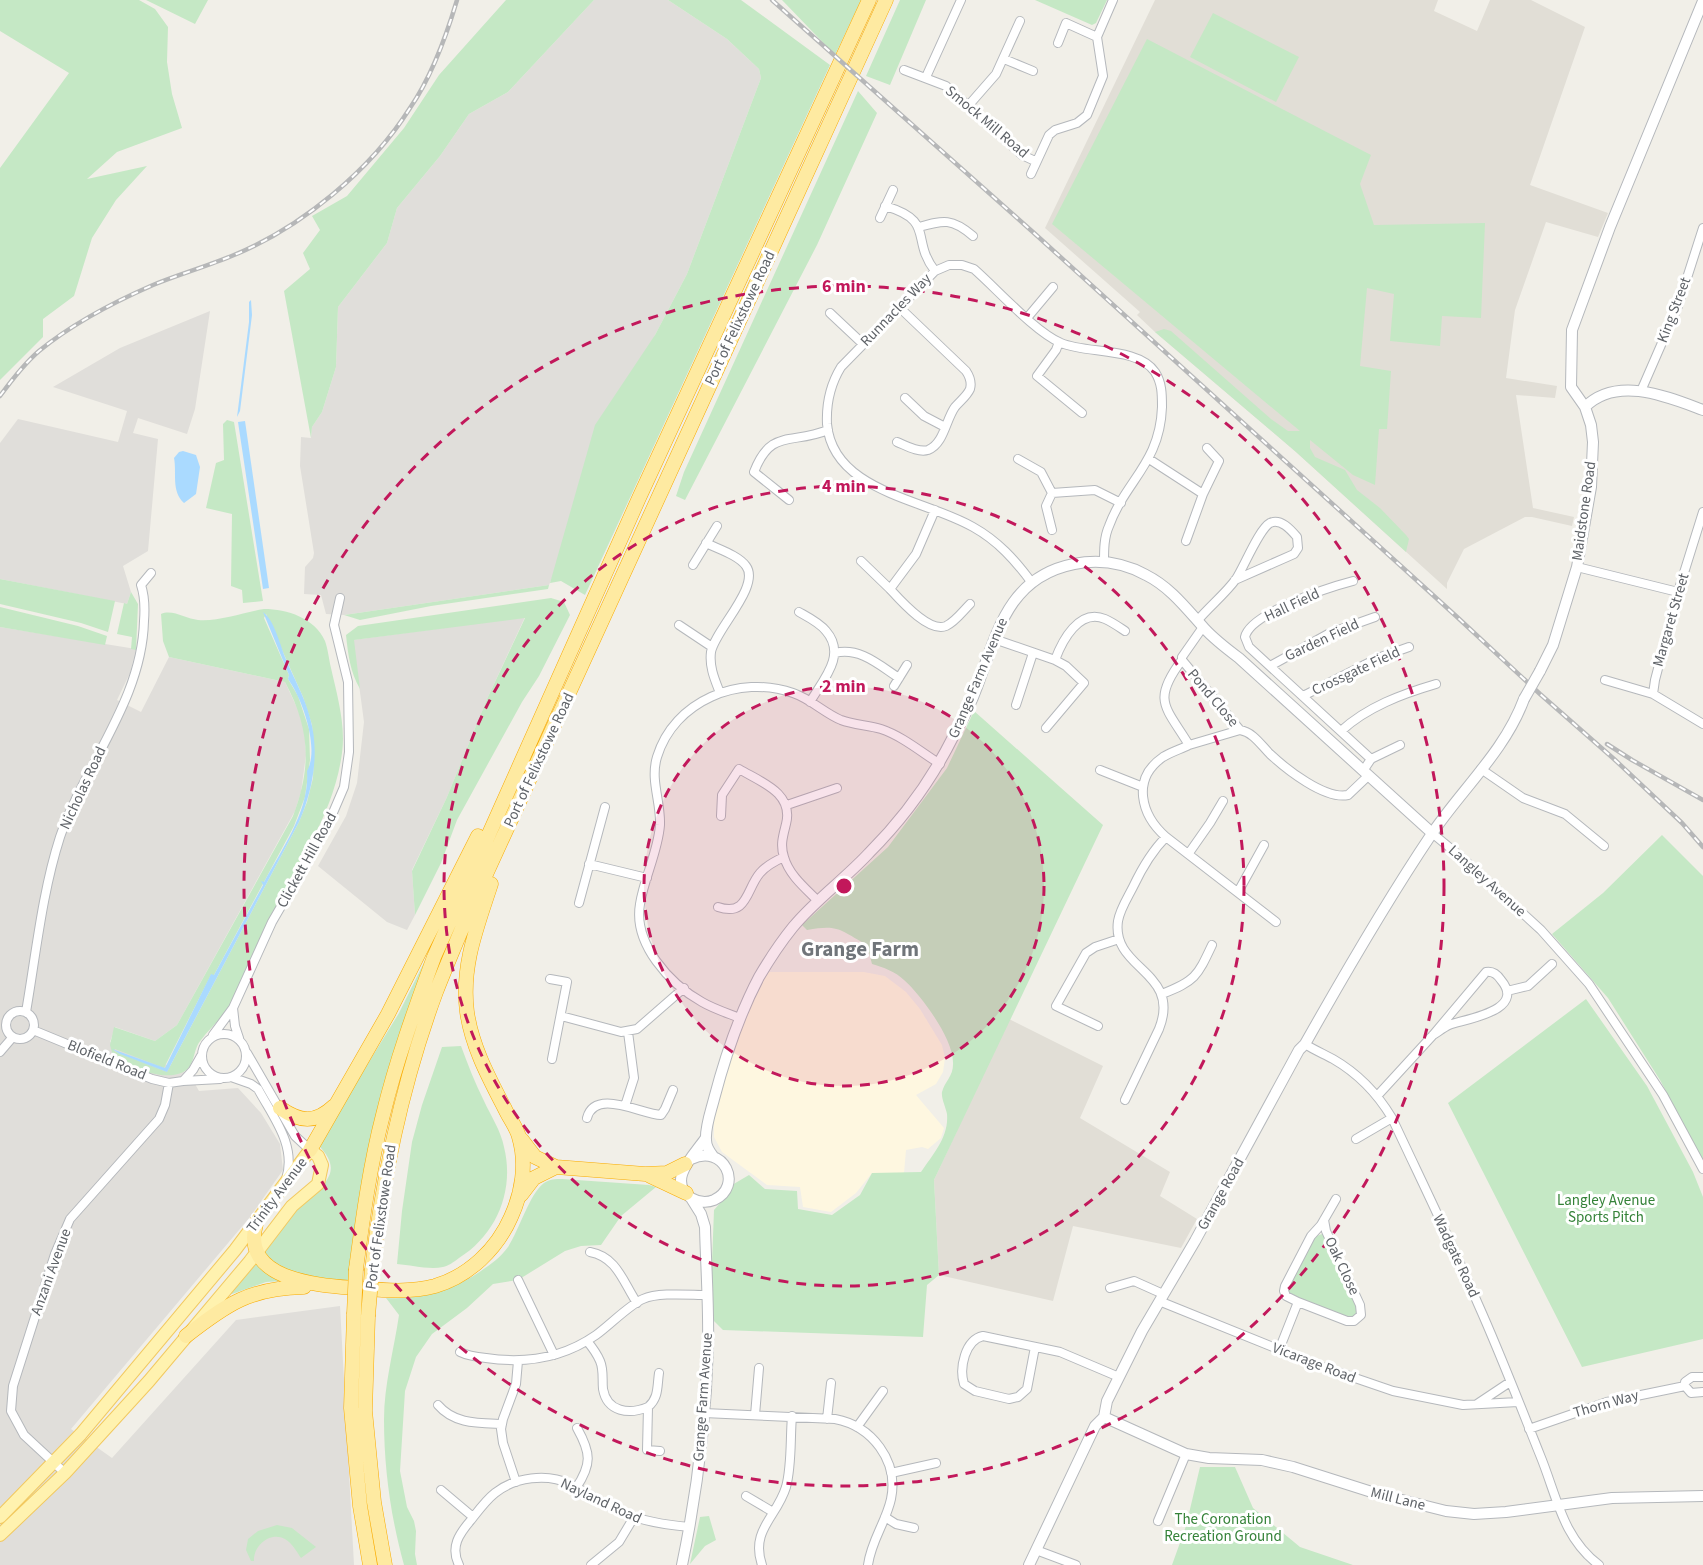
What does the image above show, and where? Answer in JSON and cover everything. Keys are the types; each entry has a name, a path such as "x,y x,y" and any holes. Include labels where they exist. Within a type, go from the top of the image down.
{"highway":[{"name":"Port of Felixstowe Road","path":"370,1565 360,1506 351,1408 356,1269 380,1126 408,1029 434,957 519,764 869,0"},
{"name":"Port of Felixstowe Road","path":"385,1565 374,1502 365,1411 368,1316 372,1269 386,1172 414,1058 436,993 471,907 886,0"},
{"path":"310,1150 388,1014 491,810 519,764"},
{"path":"501,844 468,954 467,1011 477,1053 519,1136 535,1157 556,1167 645,1174 667,1173 688,1161"},
{"path":"280,1108 294,1118 309,1119 329,1111 337,1102"},
{"path":"517,1203 523,1166 519,1136"},
{"path":"186,1336 220,1310 249,1295 293,1287 334,1286 402,1290 436,1285 451,1279 472,1267 496,1243 528,1184 534,1178 556,1167"},
{"path":"645,1174 689,1196"},
{"path":"256,1224 254,1234 257,1251 272,1268 288,1278 334,1286"}],"main road":[{"name":"Trinity Avenue","path":"0,1517 81,1434 256,1224 310,1150 318,1156 322,1165 318,1184 292,1206 149,1381 65,1473 0,1535"}],"street":[{"path":"926,77 961,0"},
{"path":"1031,174 1035,161 1049,135 1055,130 1077,123 1087,115 1103,76 1097,37 1113,0"},
{"name":"Maidstone Road","path":"1432,833 1482,769 1505,735 1554,645 1576,567 1590,497 1593,461 1591,425 1585,407 1571,387 1572,330 1610,227 1703,1"},
{"path":"968,106 996,74 1020,21"},
{"path":"1058,43 1066,23 1097,37"},
{"path":"1004,59 1033,71"},
{"name":"Smock Mill Road","path":"904,70 946,86 1022,155 1035,161"},
{"path":"880,218 892,190"},
{"path":"885,206 907,213 919,227 926,254 935,271"},
{"path":"919,227 946,221 961,226 973,236"},
{"name":"King Street","path":"1641,391 1678,306 1703,228"},
{"name":"Runnacles Way","path":"1032,583 1009,554 991,538 962,521 883,490 855,474 843,462 832,445 828,430 827,406 831,385 841,367 935,271 949,265 962,265 974,269 1027,318 1059,342 1137,358 1154,371 1161,385 1162,411 1159,434 1149,459 1121,503 1106,533 1104,562"},
{"path":"1027,318 1053,287"},
{"path":"897,442 919,450 928,450 936,444 955,407 968,392 970,377 899,307"},
{"path":"830,313 863,344"},
{"path":"1059,342 1056,350 1037,376 1082,413"},
{"path":"1585,407 1608,393 1641,391 1663,396 1703,411"},
{"path":"904,398 924,416 945,427"},
{"path":"789,500 754,471 760,457 775,442 806,437 828,430"},
{"path":"1186,542 1203,494 1219,461 1207,448"},
{"path":"1018,459 1041,472 1052,493"},
{"path":"1149,459 1203,494"},
{"path":"1052,493 1095,490 1121,503"},
{"path":"1052,493 1046,506 1052,530"},
{"path":"890,589 916,554 935,510"},
{"name":"Margaret Street","path":"1653,694 1678,592 1703,512"},
{"path":"1280,523 1295,534 1298,544 1294,554 1235,580 1259,537 1269,524 1280,523"},
{"path":"693,565 717,526"},
{"path":"706,543 740,560 748,569 750,578 746,590 712,647 712,670 720,693"},
{"path":"861,561 925,622 936,628 952,623 970,604"},
{"name":"Grange Farm Avenue","path":"688,1161 705,1139 718,1085 740,1018 760,976 794,926 884,838 940,764 976,690 1006,611 1017,596 1048,573 1079,563 1104,562 1125,566 1149,576 1173,594 1201,623 1432,833"},
{"path":"1576,567 1678,592"},
{"name":"Nicholas Road","path":"26,1012 50,874 61,835 130,687 140,656 144,630 145,596 141,585 151,573"},
{"name":"Pond Close","path":"1182,660 1240,730 1189,745 1167,709 1163,695 1170,675 1182,660 1201,623 1235,580"},
{"name":"Hall Field","path":"1248,645 1245,633 1256,622 1309,595 1353,581"},
{"name":"Clickett Hill Road","path":"210,1038 233,1008 272,922 326,829 344,787 349,752 348,682 334,626 340,598"},
{"path":"799,612 828,632 835,653 832,666 810,702"},
{"name":"Garden Field","path":"1270,666 1330,633 1375,617"},
{"path":"1055,660 1066,637 1084,620 1105,619 1125,631"},
{"path":"679,625 712,647"},
{"path":"994,639 1055,660 1071,670 1084,684 1046,728"},
{"path":"1239,658 1248,645 1371,759"},
{"name":"Crossgate Field","path":"1303,696 1378,658 1409,647"},
{"path":"835,653 856,652 896,682 907,665"},
{"path":"1016,705 1033,653"},
{"path":"1605,680 1653,694 1703,724"},
{"path":"1341,731 1356,718 1374,708 1436,684"},
{"path":"740,1018 701,1001 684,988 648,951 642,936 639,907 659,833 654,772 660,748 680,718 701,702 720,693 747,687 766,687 794,693 842,720 886,731 940,764"},
{"path":"1240,730 1251,735 1274,758 1297,776 1338,796 1345,796 1353,792 1371,759 1400,745"},
{"path":"1189,745 1170,753 1158,761 1150,771 1143,787 1147,814 1154,826 1166,837 1276,922"},
{"path":"721,816 722,795 739,769 778,793 787,806 787,819 782,840 784,857 793,874 818,901"},
{"path":"1482,769 1523,798 1565,814 1604,846"},
{"path":"1100,770 1143,787"},
{"path":"787,806 837,788"},
{"path":"1189,853 1223,801"},
{"path":"579,903 605,807"},
{"name":"Langley Avenue","path":"1432,833 1461,856 1541,930 1589,984 1663,1095 1703,1169"},
{"name":"Grange Road","path":"1029,1565 1095,1426 1104,1418 1107,1401 1161,1297 1195,1241 1299,1050 1305,1044 1378,918 1432,833"},
{"path":"1125,1101 1162,1023 1164,1010 1162,994 1155,981 1124,950 1119,939 1118,920 1149,855 1166,837"},
{"path":"1238,892 1264,845"},
{"path":"718,907 729,909 741,905 761,872 784,857"},
{"path":"589,864 647,878"},
{"path":"1098,1026 1056,1006 1083,956 1092,948 1119,939"},
{"path":"1162,994 1185,985 1197,976 1212,945"},
{"path":"1507,991 1528,986 1552,964"},
{"path":"1378,1095 1433,1035 1486,971 1496,974 1503,982 1507,991 1504,1002 1492,1012 1448,1026 1433,1035"},
{"path":"550,979 567,982 552,1059"},
{"path":"561,1016 628,1032 637,1029 684,988"},
{"path":"233,1008 237,1035 295,1136 310,1150"},
{"path":"15,1011 26,1012 33,1020 33,1030 25,1039 12,1038 6,1030 3,1018 15,1011"},
{"name":"Blofield Road","path":"33,1030 152,1079 169,1083 227,1078"},
{"path":"625,1106 634,1078 628,1032"},
{"path":"183,1081 198,1063 203,1048 210,1038 228,1034 234,1035 243,1043"},
{"path":"0,1052 12,1038"},
{"name":"Wadgate Road","path":"1305,1044 1346,1067 1378,1095 1392,1118 1479,1305 1559,1505 1562,1518 1571,1536 1587,1556 1599,1565"},
{"path":"227,1078 241,1071 245,1065 247,1053"},
{"path":"201,1054 202,1062 210,1074 251,1084 258,1089 286,1140 290,1160 283,1185"},
{"name":"Anzani Avenue","path":"65,1473 24,1435 11,1412 13,1386 55,1254 70,1219 159,1119 165,1105 169,1083"},
{"path":"587,1118 597,1104 610,1103 661,1115 673,1090"},
{"path":"1356,1139 1392,1118"},
{"path":"705,1139 708,1150 713,1156"},
{"path":"706,1154 721,1161 727,1169 728,1176 726,1188 721,1195 704,1202 689,1196 681,1178 688,1161 706,1154"},
{"name":"Grange Farm Avenue","path":"705,1227 711,1210 721,1195"},
{"name":"Grange Farm Avenue","path":"682,1565 690,1527 704,1413 708,1345 705,1227 701,1214 689,1196"},
{"name":"Oak Close","path":"1324,1219 1326,1231 1360,1305 1361,1315 1354,1321 1347,1321 1286,1296 1285,1286 1311,1236 1319,1228 1324,1219 1336,1199"},
{"path":"590,1252 608,1258 618,1269 636,1303"},
{"path":"518,1280 554,1355"},
{"name":"Vicarage Road","path":"1110,1288 1134,1281 1161,1297 1279,1350 1393,1391 1458,1405 1518,1402"},
{"path":"460,1352 472,1356 518,1361 535,1360 554,1355 587,1341 642,1299 657,1296 707,1295"},
{"path":"1279,1350 1298,1302"},
{"path":"1035,1347 1027,1389 1018,1397 1009,1399 975,1391 964,1384 962,1376 970,1342 987,1336 1035,1347 1071,1356 1119,1377"},
{"path":"587,1341 600,1361 604,1392 609,1403 616,1409 627,1412 648,1407 657,1394 659,1373"},
{"path":"516,1482 503,1443 502,1424 516,1384 518,1361"},
{"path":"755,1415 759,1368"},
{"name":"Thorn Way","path":"1529,1429 1607,1402 1685,1386 1685,1382 1690,1378 1703,1377"},
{"path":"1474,1406 1510,1382"},
{"path":"827,1419 831,1383"},
{"path":"1685,1386 1691,1393 1703,1392"},
{"path":"857,1427 884,1391"},
{"path":"438,1405 451,1418 461,1421 502,1424"},
{"path":"648,1407 646,1450 660,1451"},
{"path":"704,1413 827,1419 843,1421 868,1433 878,1444 888,1462 892,1496 873,1542 868,1565"},
{"path":"762,1565 759,1548 760,1535 783,1495 787,1479 792,1416"},
{"name":"Mill Lane","path":"1104,1418 1186,1454 1209,1458 1263,1460 1378,1494 1446,1511 1474,1514 1620,1497 1703,1496"},
{"path":"576,1488 586,1473 588,1460 585,1445 577,1428"},
{"path":"1158,1521 1186,1454"},
{"path":"891,1473 936,1463"},
{"name":"Nayland Road","path":"459,1565 455,1555 455,1544 473,1517 493,1494 516,1482 531,1479 567,1483 634,1518 666,1525 690,1527"},
{"path":"441,1490 473,1517"},
{"path":"746,1497 773,1512"},
{"path":"885,1517 896,1524 914,1528"},
{"path":"591,1565 619,1542 634,1518"},
{"path":"1036,1550 1076,1565"}],"shaded area":[{"path":"594,0 668,0 727,39 759,69 761,78 687,274 655,335 549,585 344,615 326,614 321,595 304,594 305,567 313,558 314,553 300,466 301,437 311,438 312,427 322,412 336,367 338,307 387,243 397,208 440,156 469,114 508,92"},
{"path":"1155,0 1438,0 1434,11 1477,31 1490,0 1531,0 1585,27 1530,185 1608,213 1598,237 1546,222 1515,310 1506,378 1557,386 1555,398 1516,395 1533,508 1574,517 1572,526 1525,517 1464,549 1447,583 1447,589 1296,452 1155,332 1137,315 1140,312 1045,228"},
{"path":"210,311 195,409 187,434 138,418 133,433 158,439 148,551 123,566 131,592 127,604 0,579 0,443 18,419 118,442 127,411 53,387 120,348"},
{"path":"525,617 487,699 447,797 412,870 415,915 407,930 387,922 318,866 346,816 357,783 364,722 353,640"},
{"path":"0,627 136,649 130,673 117,700 141,712 169,657 285,682 299,712 305,734 306,755 301,792 295,811 177,1025 155,1041 115,1027 110,1042 184,1072 187,1070 199,1091 238,1088 261,1113 280,1144 283,1170 250,1217 71,1429 112,1458 236,1320 340,1306 354,1565 0,1565"},
{"path":"766,972 864,972 885,976 906,992 920,1009 942,1045 945,1058 943,1072 936,1084 916,1095 944,1128 941,1138 928,1149 922,1147 906,1150 904,1173 872,1173 856,1193 831,1212 803,1207 800,1187 767,1185 722,1152 714,1137 714,1116 738,1036"},
{"path":"1009,1019 1103,1066 1080,1118 1170,1172 1160,1196 1197,1219 1181,1248 1073,1226 1053,1301 939,1275 934,1180"}],"green space":[{"path":"0,0 139,0 155,9 168,27 167,62 172,94 182,128 117,152 87,179 147,166 116,200 92,238 74,296 43,319 43,337 0,380 0,168 69,73 0,31"},
{"path":"146,0 208,0 195,24"},
{"path":"506,0 594,0 508,92 469,114 440,156 397,208 387,243 338,307 336,367 322,412 312,427 311,438 284,291 310,269 303,253 320,230 312,216 347,196 404,128 439,75"},
{"path":"668,0 741,0 830,65 585,595 561,581 550,583 595,425 655,335 687,274 761,78 759,69 727,39"},
{"path":"782,0 861,0 835,55"},
{"path":"900,0 926,0 890,85 866,76"},
{"path":"1035,0 1107,0 1096,23 1092,25"},
{"path":"1213,13 1299,57 1276,102 1190,57"},
{"path":"1147,39 1371,155 1360,184 1374,225 1485,223 1481,318 1442,316 1440,346 1390,341 1394,294 1367,288 1360,366 1391,371 1387,429 1379,429 1375,485 1353,475 1310,440 1310,448 1315,457 1345,470 1357,490 1380,508 1406,535 1409,539 1406,552 1296,452 1155,332 1164,329 1171,331 1271,419 1288,431 1300,431 1052,224"},
{"path":"858,91 877,113 817,245 685,500 676,496 684,472"},
{"path":"227,420 234,422 263,601 243,603 242,590 231,586 232,514 206,508 216,463 224,460 223,424"},
{"path":"0,579 115,601 108,632 81,623 0,604"},
{"path":"549,585 548,589 431,606 360,620 344,615"},
{"path":"131,592 138,604 136,650 131,649 132,637 117,634 124,603 127,604"},
{"path":"551,598 564,602 570,615 539,676 522,702 457,820 441,863 415,915 412,871 525,618 354,640 360,689 352,669 346,635 358,626"},
{"path":"0,607 78,626 107,636 105,645 0,627"},
{"path":"264,609 299,616 314,626 325,641 342,721 343,742 338,775 323,817 272,914 242,984 230,1005 198,1044 192,1063 186,1071 173,1075 155,1074 113,1056 110,1045 114,1027 155,1041 177,1025 293,816 303,781 306,748 299,716 285,682 169,657 163,641 161,614 170,613 206,620","holes":["266,614 303,697 312,725 314,752 313,778 307,802 299,822 167,1072 114,1051 115,1049 164,1068 211,975 214,975 294,826 305,797 310,760 309,729 298,696 288,679 289,675 264,618"]},
{"path":"974,711 1103,825 934,1180 939,1275 927,1285 923,1337 723,1330 710,1317 714,1210 732,1185 749,1175 765,1189 797,1191 798,1209 832,1215 860,1195 872,1173 921,1172 943,1138 947,1114 942,1092 952,1071 953,1062 948,1042 935,1018 901,977 872,964 867,945 833,928 807,930 802,925 888,847 947,768"},
{"path":"1662,835 1703,876 1703,1161 1660,1080 1608,998 1552,934 1603,893"},
{"path":"443,924 408,1019 349,1281 301,1275 289,1271 269,1259 262,1249 293,1211 318,1190 330,1175 331,1166 327,1156 318,1145 399,1013"},
{"name":"Langley Avenue Sports Pitch","path":"1586,999 1647,1086 1693,1172 1703,1197 1703,1339 1582,1367 1448,1103"},
{"path":"461,1046 503,1141 507,1180 500,1210 483,1237 453,1262 438,1268 397,1264 412,1142 422,1105 442,1047"},
{"path":"562,1179 656,1187 621,1216 601,1245 581,1246 565,1251 518,1280 493,1284 467,1308 432,1334 416,1357 405,1391 400,1471 407,1507 416,1531 417,1565 404,1565 389,1493 384,1438 386,1393 399,1315 386,1298 436,1293 459,1284 481,1271 508,1247 529,1203 539,1188 548,1181"},
{"path":"1325,1235 1358,1306 1356,1316 1348,1319 1287,1294 1287,1286 1314,1237"},
{"path":"256,1258 281,1281 266,1282 232,1294 228,1293"},
{"name":"The Coronation Recreation Ground","path":"1200,1467 1235,1467 1253,1508 1300,1547 1353,1565 1172,1565 1186,1526"},
{"path":"709,1516 716,1540 705,1546 690,1564 700,1517"},
{"path":"277,1525 292,1528 316,1547 301,1558 285,1539 268,1538 259,1545 254,1561 251,1561 246,1550 248,1539 258,1531"}],"water":[{"path":"251,300 252,315 240,411 237,417 249,322 249,302"},
{"path":"245,421 269,588 263,589 238,422"},
{"path":"183,451 196,455 200,467 196,494 184,503 177,493 174,458"},
{"path":"263,612 273,626 308,710 313,731 315,757 311,784 299,822 167,1072 112,1049 165,1068 211,974 214,975 263,885 261,881 264,882 286,843 299,815 307,786 311,750 308,724"}],"railway":[{"path":"0,396 18,372 34,356 79,323 108,306 153,285 224,259 259,243 285,229 333,194 376,153 418,96 438,56 457,0"},
{"path":"772,0 1034,233 1614,759 1682,823 1703,847"},
{"path":"1607,744 1703,800"}],"district":[{"name":"Grange Farm","path":"860,949"}]}
